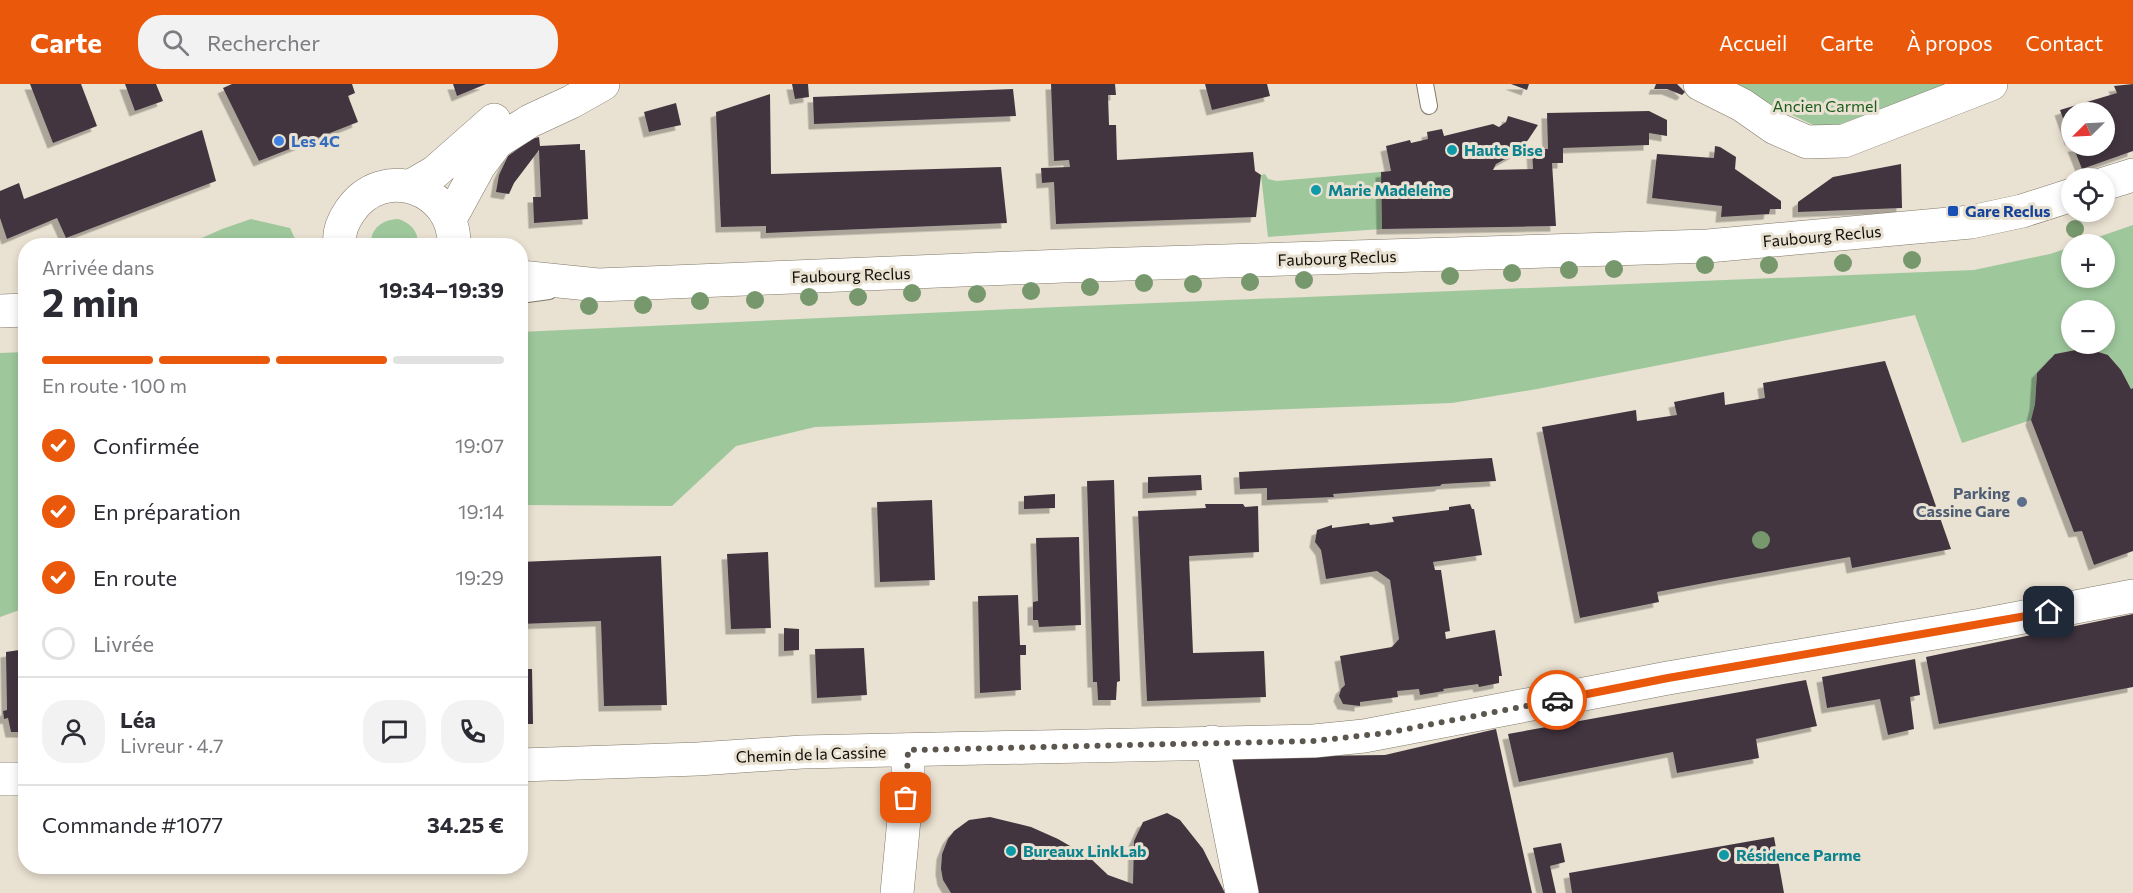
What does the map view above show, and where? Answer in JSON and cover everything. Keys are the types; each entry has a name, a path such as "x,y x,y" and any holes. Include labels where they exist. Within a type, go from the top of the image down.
{"main road":[{"path":"411,186 435,172 495,120 519,104 566,86 581,84"},
{"path":"455,237 479,166 497,142 530,121 603,84"},
{"path":"1700,84 1742,105 1775,128 1807,141 1844,141 1991,84"},
{"path":"2115,181 2133,175"},
{"path":"339,238 344,220 355,203 371,191 390,185 411,186 427,193 441,204 455,237"},
{"name":"Faubourg Reclus","path":"528,278 598,285 1074,266 1708,246 1971,222 2022,211 2061,199"},
{"path":"0,312 18,311"},
{"name":"Chemin de la Cassine","path":"528,765 698,759 802,752 1314,741 1386,733 1668,678 1982,625 2133,596"},
{"path":"1212,742 1242,893"},
{"path":"897,893 908,777 908,750"},
{"path":"0,779 18,779"}],"lane":[{"path":"1425,84 1429,106"},
{"name":"Faubourg Reclus","path":"528,294 598,285"}],"green space":[{"name":"Ancien Carmel","path":"1726,84 1949,84 1824,130"},
{"path":"1381,172 1382,229 1268,237 1261,175 1265,174 1268,179 1277,181"},
{"path":"251,219 290,228 295,238 202,238"},
{"path":"398,219 407,223 417,238 371,238 378,226 386,221"},
{"path":"2133,225 2133,388 2131,389 2121,370 2105,354 2115,354 2115,300 2061,300 2061,353 2056,354 2037,373 2035,404 2031,420 1962,443 1915,315 1537,389 1452,403 815,427 736,446 672,506 528,505 528,332 1057,307 1974,270 2061,250 2061,288 2115,288 2115,234 2107,234"},
{"path":"18,352 18,611 0,617 0,353"}],"building":[{"path":"30,84 81,84 97,126 53,143"},
{"path":"125,84 156,84 163,101 135,111"},
{"name":"Les 4C","path":"232,84 352,84 355,93 348,96 358,122 259,161 223,88"},
{"path":"453,84 486,84 457,96"},
{"path":"792,84 808,84 809,97 795,99"},
{"path":"1051,84 1115,84 1116,95 1108,95 1109,125 1116,125 1117,160 1253,152 1255,171 1261,175 1256,217 1056,224 1054,182 1042,183 1041,168 1070,167 1069,160 1054,161"},
{"path":"1205,84 1267,84 1270,96 1212,110"},
{"path":"1511,84 1529,84 1527,90"},
{"path":"1656,84 1677,84 1685,92 1682,95 1667,89 1654,89"},
{"path":"2133,84 2133,151 2082,168 2077,156 2115,156 2115,102 2087,102 2117,93 2114,86"},
{"path":"1013,89 1016,116 814,124 813,97"},
{"path":"770,94 771,174 1001,167 1007,223 766,233 766,226 721,227 716,112"},
{"path":"676,103 681,125 649,132 644,112"},
{"path":"1649,111 1667,120 1667,136 1649,133 1649,145 1563,148 1563,163 1552,163 1556,226 1382,229 1381,172 1391,171 1386,146 1410,140 1411,143 1428,139 1427,132 1442,129 1444,136 1493,124 1499,127 1506,122 1508,116 1538,125 1528,140 1514,154 1496,164 1493,170 1533,169 1532,149 1548,149 1547,113"},
{"path":"202,130 216,181 66,238 57,218 7,239 0,218 0,191 19,183 24,199"},
{"path":"539,137 540,146 580,144 580,150 585,150 588,219 534,223 533,197 541,197 539,150 514,183 509,194 496,192 499,175 508,156 531,139"},
{"path":"1715,146 1736,157 1735,169 1781,201 1781,209 1770,209 1769,214 1721,217 1722,206 1652,198 1657,154 1714,158"},
{"path":"1901,164 1902,208 1798,212 1798,202 1833,177"},
{"path":"2055,354 2108,355 2121,370 2131,389 2133,388 2133,551 2094,565 2082,531 2074,532 2031,420 2035,404 2037,373"},
{"path":"1885,361 1951,549 1852,568 1850,557 1720,580 1657,592 1659,602 1580,618 1542,427 1636,410 1637,421 1677,415 1674,402 1724,392 1725,405 1765,398 1763,383"},
{"path":"1492,458 1496,481 1333,494 1334,497 1267,500 1267,488 1240,489 1239,472"},
{"path":"1201,475 1202,490 1148,493 1148,477"},
{"path":"1114,480 1120,681 1117,682 1116,700 1098,700 1097,682 1093,682 1087,481"},
{"path":"1055,494 1055,508 1024,509 1024,496"},
{"path":"932,500 935,580 880,582 877,502"},
{"path":"1205,504 1258,506 1259,552 1189,556 1193,653 1264,651 1266,697 1147,701 1138,511 1206,508"},
{"path":"1470,504 1474,509 1482,555 1433,562 1435,570 1441,570 1450,631 1445,632 1446,639 1495,630 1502,676 1499,676 1499,683 1479,687 1478,684 1443,689 1444,691 1420,695 1419,689 1397,691 1398,697 1360,702 1360,706 1343,704 1339,696 1345,685 1340,656 1392,647 1399,639 1390,580 1377,571 1326,579 1321,550 1315,542 1317,530 1332,525 1332,528 1394,522 1392,517 1449,510 1449,507"},
{"path":"1079,537 1081,625 1039,627 1038,620 1033,620 1033,602 1038,601 1036,538"},
{"path":"768,552 771,628 731,629 727,554"},
{"path":"661,556 667,705 604,706 601,621 528,624 528,562"},
{"path":"1018,595 1020,645 1026,645 1026,655 1020,655 1021,690 980,693 978,596"},
{"path":"2133,614 2133,687 1939,724 1926,657"},
{"path":"784,628 799,629 799,650 784,651"},
{"path":"864,648 867,695 817,698 815,649"},
{"path":"18,650 18,732 11,732 8,718 4,719 3,711 7,710 6,652"},
{"path":"1915,659 1920,695 1910,697 1914,729 1888,735 1880,699 1827,708 1822,677"},
{"path":"528,669 532,669 533,724 528,724"},
{"path":"1806,680 1817,726 1756,739 1759,758 1677,773 1673,752 1519,782 1508,734"},
{"path":"1496,729 1532,893 1255,893 1226,757 1385,755"},
{"name":"Bureaux LinkLab","path":"1167,813 1180,820 1203,849 1225,893 951,893 943,880 942,854 948,839 954,831 969,820 990,817 1031,827 1058,839 1089,857 1108,875 1133,884 1134,841 1143,822"},
{"name":"Résidence Parme","path":"1774,837 1784,893 1572,893 1569,873"},
{"path":"1561,843 1565,862 1550,866 1556,893 1543,893 1533,848"}],"way so far":[{"path":"906,798 908,750 1314,741 1386,733 1557,700"}],"place":[{"name":"Les 4C","path":"279,141"},
{"name":"Haute Bise","path":"1452,150"},
{"name":"Marie Madeleine","path":"1316,190"},
{"name":"Gare Reclus","path":"1953,211"},
{"name":"Parking Cassine Gare","path":"2022,502"},
{"name":"Bureaux LinkLab","path":"1011,851"},
{"name":"Résidence Parme","path":"1724,855"}],"route":[{"path":"1557,700 1668,678 2049,612"}]}
